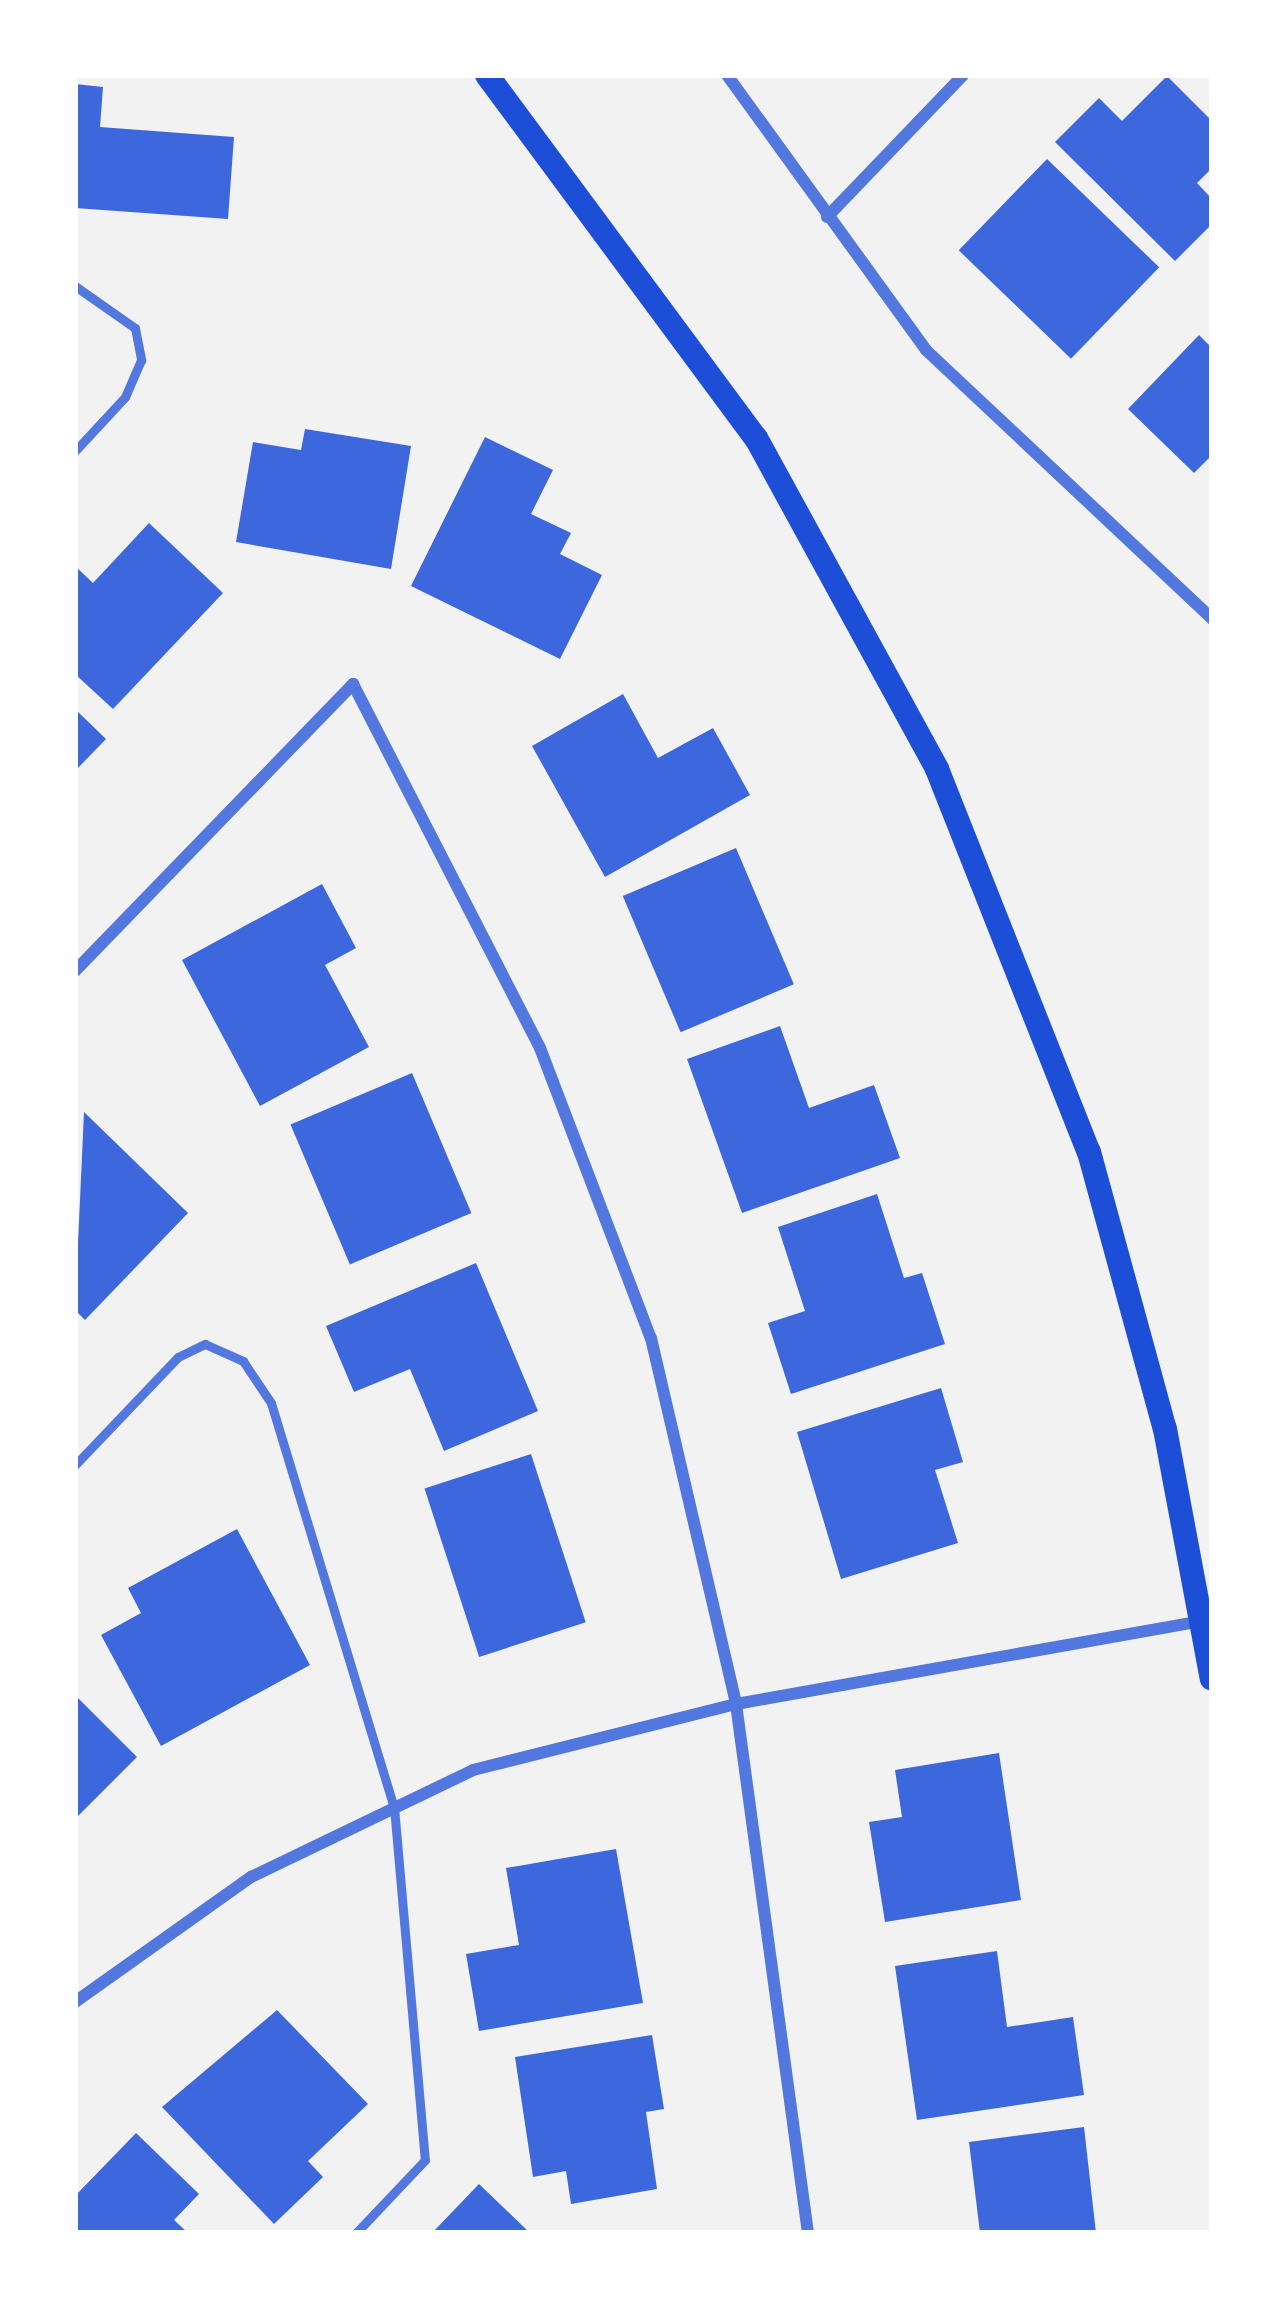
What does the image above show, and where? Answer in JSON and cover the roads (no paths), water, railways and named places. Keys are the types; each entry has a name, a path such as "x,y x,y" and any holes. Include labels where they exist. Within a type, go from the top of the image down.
{"main road":[{"path":"488,75 731,399 937,769 1089,1152 1204,1621 1212,1679"}],"street":[{"path":"728,75 926,350 1212,619"},
{"path":"826,217 963,75"},
{"path":"75,971 353,684 540,1048 651,1338 736,1704 808,2233"},
{"path":"75,2002 251,1877 472,1770 736,1704 1204,1621"}],"lane":[{"path":"75,286 135,328 141,360 125,397 75,451"},
{"path":"75,1465 178,1357 205,1344 243,1360 271,1402 394,1807 425,2160 356,2233"}]}
